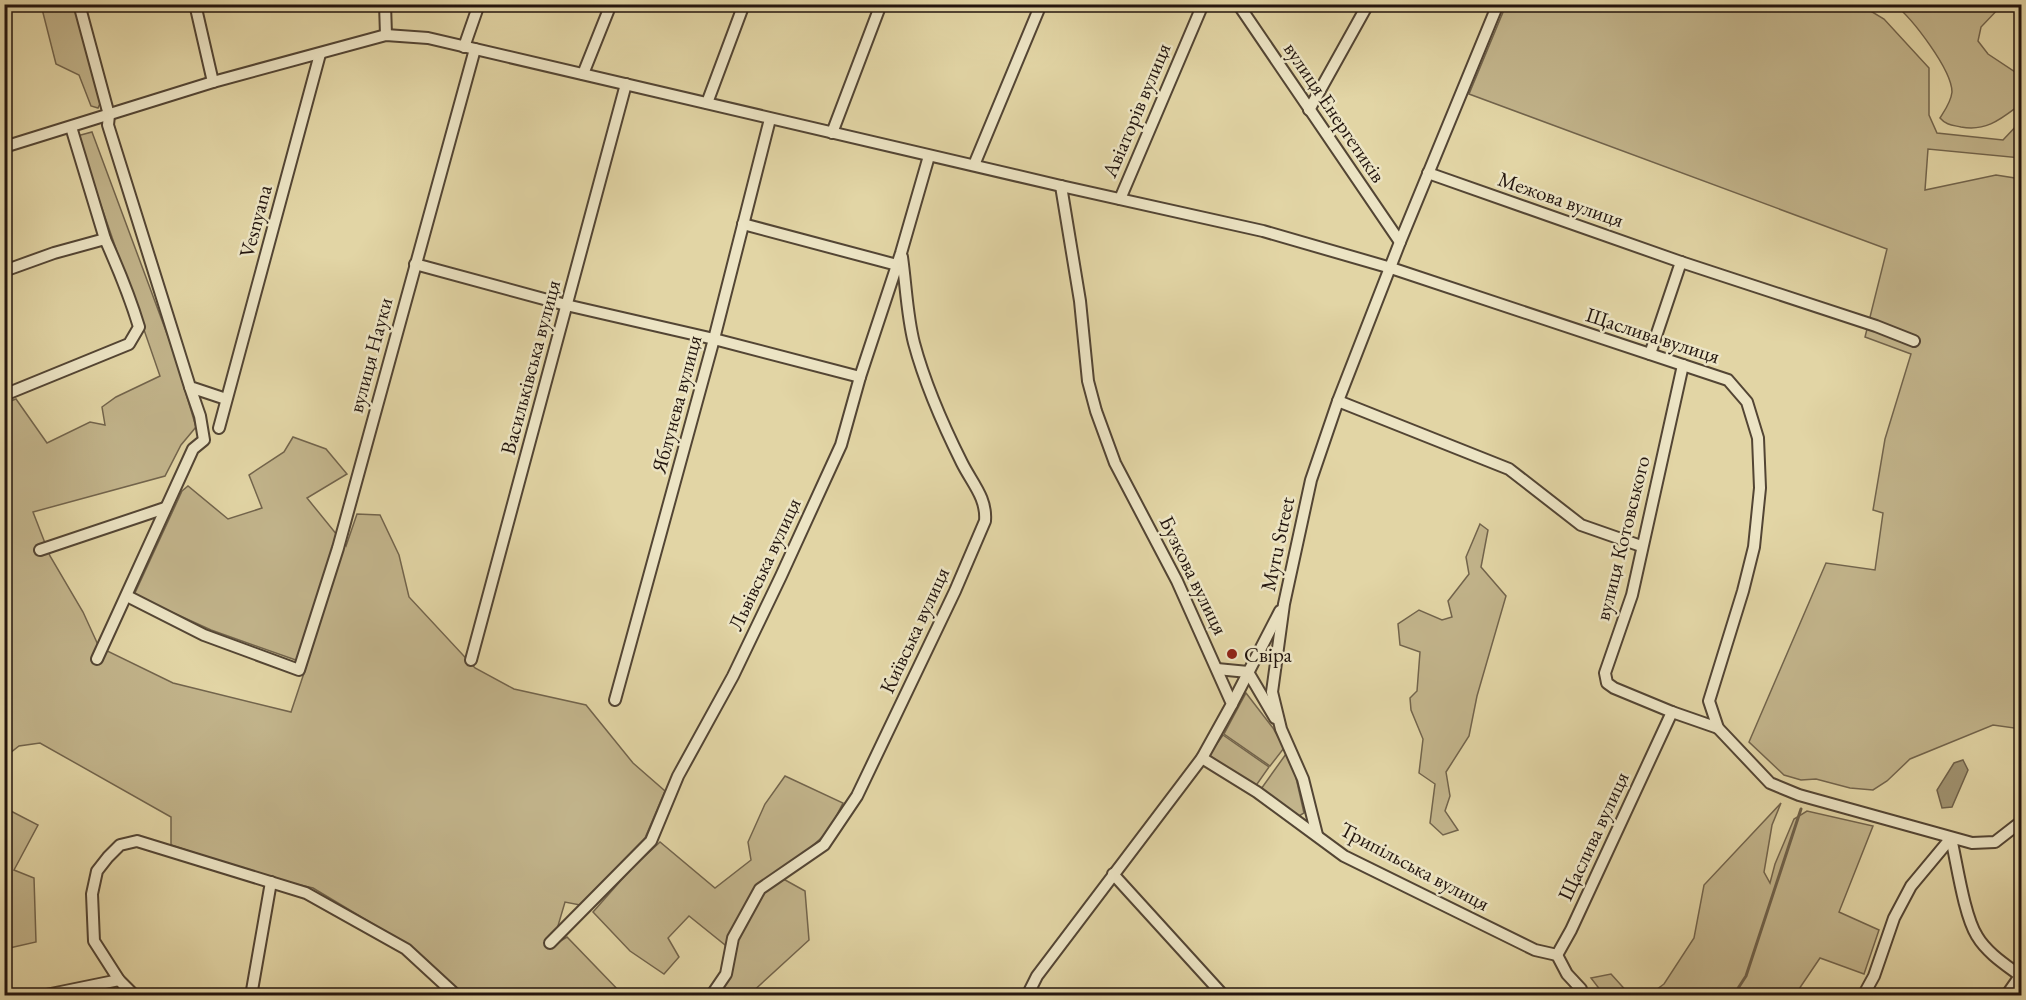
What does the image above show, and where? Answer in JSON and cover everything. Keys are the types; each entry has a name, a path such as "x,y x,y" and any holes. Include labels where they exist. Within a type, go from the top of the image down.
{"street":[{"path":"79,4 109,115 108,125 200,416 204,440 193,449 97,659"},
{"path":"195,4 213,82"},
{"path":"4,147 213,82 386,35 385,4"},
{"path":"464,47 479,4"},
{"path":"583,74 610,4"},
{"path":"706,103 744,4"},
{"path":"832,133 881,4"},
{"path":"975,165 1041,4"},
{"name":"Авіаторів вулиця","path":"1120,199 1203,4"},
{"name":"вулиця Енергетиків","path":"1238,4 1400,242"},
{"path":"1309,110 1368,4"},
{"path":"1390,268 1498,4"},
{"name":"Щаслива вулиця","path":"386,35 428,38 929,156 1263,231 1390,268 1728,380 1747,402 1758,438 1760,488 1754,547 1709,701 1718,728 1770,783 1799,795 1972,843 1995,842 2022,821"},
{"name":"вулиця Науки","path":"127,596 204,635 299,670 338,548 475,49"},
{"name":"Vesnyana","path":"219,428 320,54"},
{"name":"Васильківська вулиця","path":"471,660 626,84"},
{"name":"Яблунева вулиця","path":"615,699 714,339 770,118"},
{"path":"4,395 129,344 139,327 123,278 105,239 71,127"},
{"name":"Львівська вулиця","path":"550,943 651,841 678,776 733,676 841,445 929,156"},
{"name":"Межова вулиця","path":"1428,173 1914,341"},
{"name":"Бузкова вулиця","path":"1061,186 1080,301 1088,381 1096,411 1115,463 1177,581 1232,704"},
{"path":"743,224 897,265"},
{"path":"4,271 54,253 105,239"},
{"name":"Київська вулиця","path":"711,996 726,974 733,938 760,889 824,845 857,796 950,601 985,521 984,500 963,463 930,390 914,342 901,253"},
{"path":"1650,354 1681,262"},
{"path":"415,264 567,305 714,339 860,377"},
{"name":"Myru Street","path":"1317,835 1303,779 1281,729 1272,692 1284,604 1311,480 1338,401 1390,268"},
{"name":"вулиця Котовського","path":"1672,712 1614,688 1607,683 1605,673 1632,595 1641,546 1683,365"},
{"path":"190,387 226,399"},
{"path":"1338,401 1509,469 1581,525 1641,546"},
{"path":"40,550 165,508"},
{"path":"1027,996 1037,976 1202,758 1284,604"},
{"path":"1217,669 1248,672"},
{"path":"1248,672 1281,729"},
{"name":"Щаслива вулиця","path":"1557,955 1571,930 1672,712 1718,728"},
{"name":"Трипільська вулиця","path":"1202,758 1257,792 1344,856 1534,950 1557,955"},
{"path":"1951,838 1966,906 1977,936 2000,962 2021,975 2006,996"},
{"path":"1863,996 1874,976 1894,918 1911,886 1951,838"},
{"path":"135,996 119,980 94,941 92,894 98,871 120,846 137,841 306,893 406,949 457,996"},
{"path":"1113,874 1224,996"},
{"path":"251,996 271,882"},
{"path":"1557,955 1567,974 1581,989 1582,996"},
{"path":"41,996 119,980"}],"shaded area":[{"path":"1859,4 1884,19 1929,68 1929,115 1937,133 2003,140 2021,121 2021,158 1928,149 1925,190 1996,175 2021,179 2021,729 1993,725 1910,759 1887,781 1873,790 1850,788 1816,779 1801,780 1784,775 1749,742 1826,563 1875,570 1883,513 1873,510 1885,439 1911,354 1865,337 1887,249 1469,94 1506,5"},
{"path":"41,5 75,5 102,99 98,108 91,106 79,75 56,64"},
{"path":"1895,5 2002,5 1981,27 1978,41 1988,54 2021,76 2021,104 1986,126 1961,127 1942,120 1940,118 1948,106 1952,92 1950,82 1930,45"},
{"path":"92,132 173,350 196,427 181,445 165,476 33,512 50,556 83,612 99,647 173,683 291,712 307,664 211,630 134,595 182,491 188,486 228,519 262,508 249,475 284,452 293,437 326,449 347,474 307,498 346,546 357,514 380,515 399,555 409,597 475,668 514,689 586,705 633,763 665,791 645,838 580,905 565,902 552,946 567,937 623,995 464,995 405,943 313,888 278,880 171,845 171,817 40,743 19,746 5,757 5,403 16,399 47,443 90,422 105,425 102,407 116,397 160,376 77,136"},
{"path":"1480,524 1488,530 1481,567 1506,596 1477,696 1469,736 1446,772 1450,796 1445,811 1458,830 1443,835 1430,823 1435,784 1419,773 1423,739 1411,710 1410,698 1417,691 1420,652 1400,645 1398,624 1419,610 1442,620 1452,617 1448,601 1469,574 1466,557"},
{"path":"1246,693 1273,728 1284,748 1270,766 1224,734"},
{"path":"1223,735 1269,767 1255,787 1209,755"},
{"path":"1286,754 1294,769 1304,813 1299,816 1261,789"},
{"path":"1963,760 1968,770 1952,807 1942,808 1937,790 1954,763"},
{"path":"785,776 843,803 828,832 778,876 805,891 809,940 749,995 714,995 733,968 725,945 689,916 668,938 679,957 664,974 630,951 593,912 631,869 660,842 715,888 751,860 748,842 765,804"},
{"path":"1781,803 1772,825 1764,872 1770,883 1775,864 1794,819 1807,811 1873,826 1839,912 1879,930 1864,974 1820,958 1795,995 1649,995 1664,984 1694,938 1704,885"},
{"path":"5,808 38,825 14,870 34,878 36,942 5,949"},
{"path":"1611,974 1630,995 1604,995 1591,978"}],"waterway":[{"path":"1733,996 1746,976 1801,809"}],"place":[{"name":"Свіра","path":"1232,654"}]}
